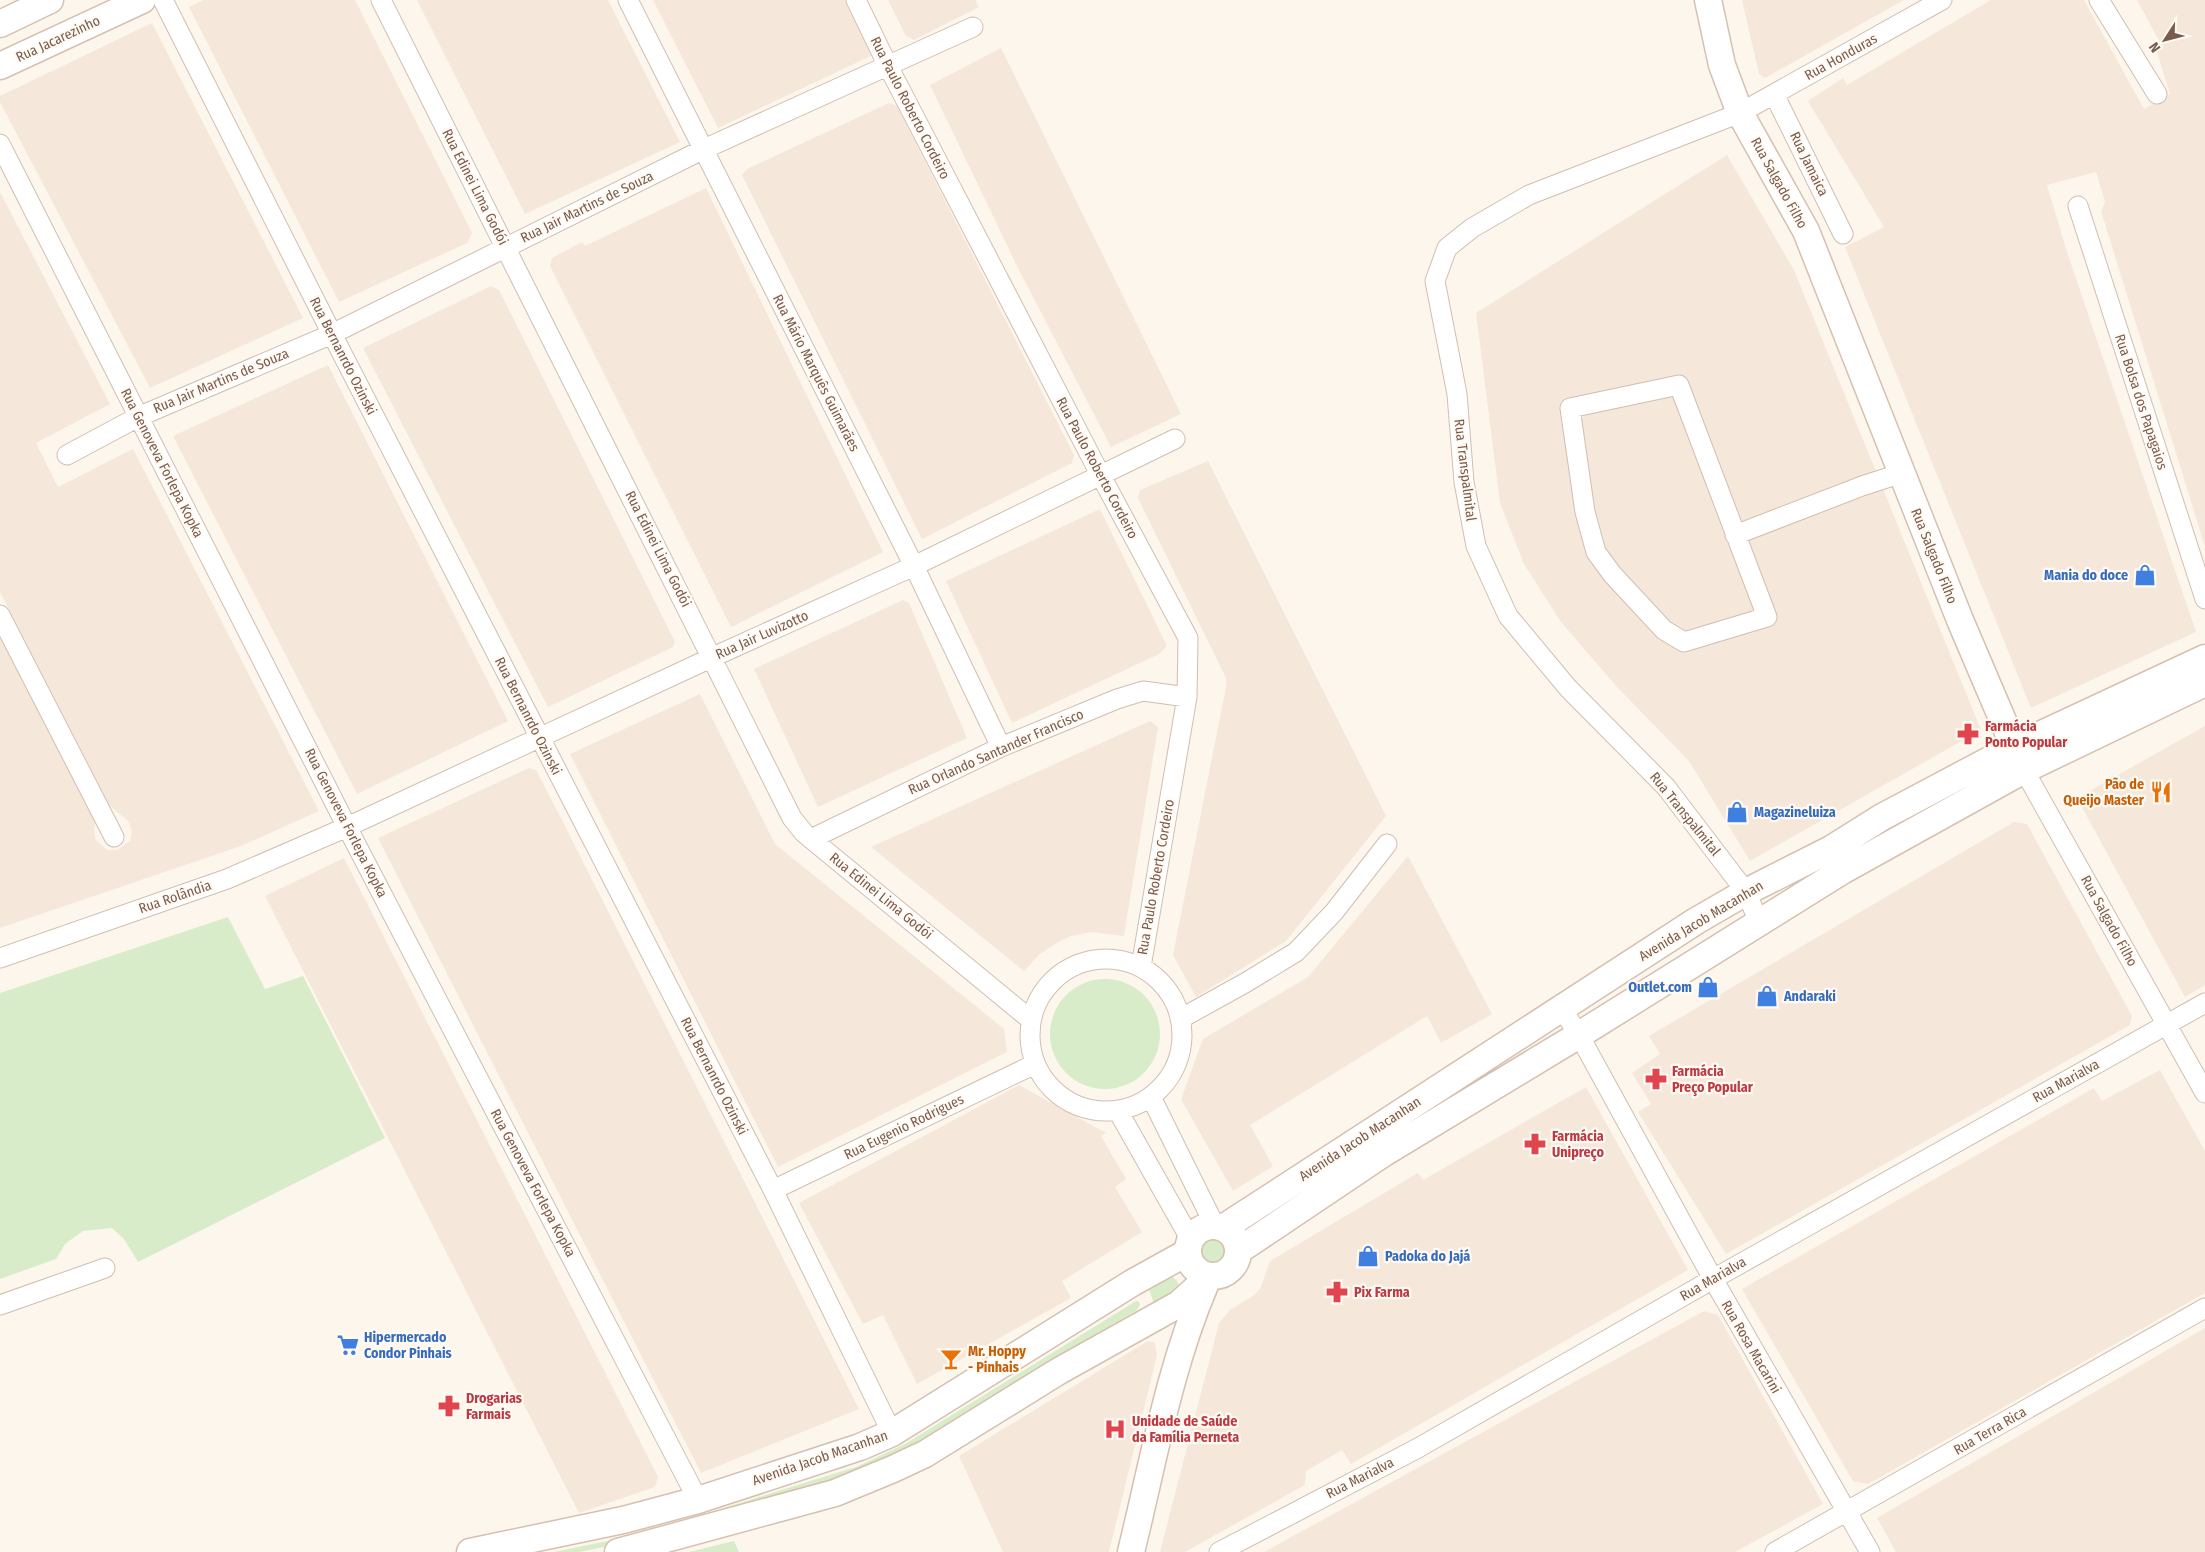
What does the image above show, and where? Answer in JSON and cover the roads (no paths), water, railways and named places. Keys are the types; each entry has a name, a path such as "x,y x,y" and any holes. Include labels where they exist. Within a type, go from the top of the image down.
{"main road":[{"path":"0,24 50,0"},
{"name":"Rua Jacarezinho","path":"0,66 142,0"},
{"name":"Rua Salgado Filho","path":"1708,0 1722,65 1740,113 1806,231 1960,620 2019,758"},
{"name":"Avenida Jacob Macanhan","path":"1238,1251 1384,1153 1579,1035 2019,758 2205,658"},
{"name":"Avenida Jacob Macanhan","path":"1219,1227 1562,1009 1696,921 1746,892 1831,849 1882,817 2019,758 2205,683"},
{"path":"618,1552 835,1493 925,1454 1059,1371 1150,1318 1179,1304 1210,1276 1224,1274 1230,1270 1234,1265 1238,1251 1234,1237 1219,1227 1201,1229 1190,1246 1195,1268 1210,1276"},
{"name":"Avenida Jacob Macanhan","path":"470,1552 622,1520 698,1500 860,1447 892,1433 1190,1246"},
{"path":"1131,1552 1180,1355 1192,1317 1210,1276"},
{"path":"1132,1283 1142,1292 1147,1301 1150,1318"}],"street":[{"name":"Rua Bernanrdo Ozinski","path":"163,0 538,737 773,1190 892,1433"},
{"name":"Rua Edinei Lima Godói","path":"381,0 792,818 811,839 1031,1020"},
{"name":"Rua Mário Marquês Guimarães","path":"628,0 702,150 914,566 1000,747"},
{"name":"Rua Paulo Roberto Cordeiro","path":"856,0 888,66 1101,476 1188,638 1187,697 1141,967"},
{"name":"Rua Honduras","path":"1740,113 1942,0"},
{"path":"2099,0 2157,94"},
{"name":"Rua Jair Martins de Souza","path":"67,455 138,417 332,334 702,150 973,27"},
{"name":"Rua Jamaica","path":"1774,94 1843,234"},
{"name":"Rua Transpalmital","path":"1740,113 1529,195 1472,228 1447,248 1435,281 1456,394 1464,482 1476,546 1508,616 1568,688 1666,787 1746,892 1759,922"},
{"name":"Rua Genoveva Forlepa Kopka","path":"0,144 347,827 698,1500"},
{"name":"Rua Bolsa dos Papagaios","path":"2078,206 2205,599"},
{"path":"1679,385 1735,535 1767,617 1684,642 1664,630 1612,574 1596,552 1585,512 1570,408 1679,385"},
{"name":"Rua Jair Luvizotto","path":"347,827 538,737 914,566 1175,439"},
{"path":"1735,535 1862,486 1902,474"},
{"path":"0,615 114,837"},
{"name":"Rua Orlando Santander Francisco","path":"811,839 1000,747 1117,699 1143,691 1187,697"},
{"name":"Rua Salgado Filho","path":"2019,758 2205,1093"},
{"name":"Rua Rolândia","path":"0,958 227,879 347,827"},
{"path":"1180,1019 1246,984 1296,952 1334,912 1387,844"},
{"path":"1121,960 1141,967 1159,980 1168,991 1180,1019 1182,1041 1178,1062 1167,1082 1151,1097 1136,1106 1118,1111 1090,1110 1068,1102 1051,1088 1035,1064 1030,1042 1031,1020 1036,1003 1045,988 1057,976 1087,961 1121,960"},
{"name":"Rua Marialva","path":"1219,1552 1418,1448 1713,1279 2205,1003"},
{"name":"Rua Rosa Macarini","path":"1562,1009 1579,1035 1713,1279 1870,1552"},
{"name":"Rua Eugenio Rodrigues","path":"773,1190 1035,1064"},
{"path":"1151,1097 1219,1227"},
{"path":"1118,1111 1190,1246"},
{"path":"0,1305 105,1268"},
{"name":"Rua Terra Rica","path":"1776,1552 2205,1308"}],"place":[{"name":"Mania do doce","path":"2145,575"},
{"name":"Farmácia Ponto Popular","path":"1968,734"},
{"name":"Pão de Queijo Master","path":"2161,792"},
{"name":"Magazineluiza","path":"1737,812"},
{"name":"Outlet.com","path":"1708,987"},
{"name":"Andaraki","path":"1767,996"},
{"name":"Farmácia Preço Popular","path":"1656,1079"},
{"name":"Farmácia Unipreço","path":"1535,1144"},
{"name":"Padoka do Jajá","path":"1368,1256"},
{"name":"Pix Farma","path":"1337,1292"},
{"name":"Hipermercado Condor Pinhais","path":"348,1345"},
{"name":"Mr. Hoppy - Pinhais","path":"951,1359"},
{"name":"Drogarias Farmais","path":"449,1406"},
{"name":"Unidade de Saúde da Família Perneta","path":"1115,1429"}]}
